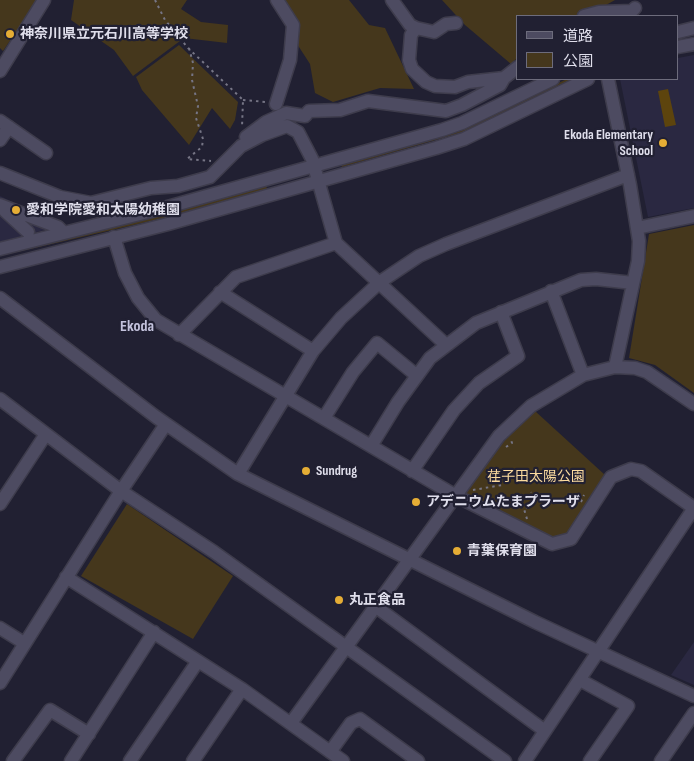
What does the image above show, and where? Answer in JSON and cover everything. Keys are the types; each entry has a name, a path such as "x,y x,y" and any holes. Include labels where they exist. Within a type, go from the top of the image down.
{"street":[{"path":"0,71 44,0"},
{"path":"276,104 290,60 292,25 278,0"},
{"path":"392,0 410,25 416,28 434,32 446,24 456,23"},
{"path":"588,15 600,12 632,11 635,8"},
{"path":"416,28 411,35 409,60 412,69 426,82 435,86 455,87 468,82 504,78"},
{"path":"679,32 694,28"},
{"path":"679,46 694,44"},
{"path":"241,146 244,139 266,122 286,113 304,116 309,111 340,110 368,101 446,111 462,105 500,85 504,78 516,69"},
{"path":"0,249 164,208 462,123 551,80"},
{"path":"0,267 114,238 464,139 586,80"},
{"path":"608,80 637,228 638,261 614,367"},
{"path":"0,140 5,124 46,153"},
{"path":"0,173 60,197 90,203 151,188 178,186 210,177 241,146 262,135 287,126 298,132 314,165 336,243 445,344"},
{"path":"238,474 284,396 313,352 341,318 380,282 419,256 446,244 628,175"},
{"path":"0,205 58,227 64,233"},
{"path":"0,205 28,232"},
{"path":"637,228 694,216"},
{"path":"114,238 125,273 138,298 156,320 456,496 552,544 571,539 611,478 631,469 641,471 694,508 525,761"},
{"path":"179,335 236,277 336,243"},
{"path":"371,446 416,375 445,344 476,323 581,280 596,279 633,283"},
{"path":"551,291 584,375"},
{"path":"220,292 313,352"},
{"path":"0,298 166,424 238,474 598,651 694,696"},
{"path":"412,471 460,403 479,383 518,356 501,312"},
{"path":"324,418 353,372 376,343 416,375"},
{"path":"291,723 510,423 531,406 584,375 614,367 635,368 648,372 694,404"},
{"path":"0,399 121,491 214,552 347,646 504,761"},
{"path":"0,683 121,491 166,424"},
{"path":"0,504 46,434"},
{"path":"66,577 242,689 343,761"},
{"path":"375,606 545,731"},
{"path":"0,628 24,643"},
{"path":"71,761 154,632"},
{"path":"130,761 198,660"},
{"path":"580,680 628,706 590,761"},
{"path":"193,761 242,689"},
{"path":"13,761 50,710 89,734"},
{"path":"661,761 694,713"},
{"path":"330,752 351,723 360,719 418,761"}],"path":[{"path":"155,0 165,20 188,48 243,100 242,128"},
{"path":"188,48 193,63 192,80 198,106 196,118 203,139 202,147 187,159 224,162"},
{"path":"503,448 512,443 510,423"},
{"path":"473,490 479,482"},
{"path":"473,490 502,485"},
{"path":"473,490 478,494"},
{"path":"518,517 527,522 524,509 533,504 531,492"},
{"path":"580,503 584,495"}],"shaded area":[{"name":"Ekoda Elementary School","path":"694,55 694,208 648,217 620,80 679,80 679,58"},
{"path":"668,89 676,125 665,127 658,91"},
{"name":"愛和学院愛和太陽幼稚園","path":"0,196 62,225 0,242"},
{"path":"694,642 694,685 671,675"}],"green space":[{"name":"神奈川県立元石川高等学校","path":"0,0 38,0 3,51 0,48"},
{"path":"74,0 187,0 181,9 201,22 228,25 227,43 184,38 133,76 114,50 71,20"},
{"path":"282,0 349,0 369,25 385,28 414,89 380,88 333,102 315,93 310,64 288,30"},
{"path":"442,0 615,0 597,10 581,15 516,15 516,59 511,64 465,25"},
{"path":"179,45 238,102 235,120 230,129 212,108 189,145 142,90 136,77"},
{"path":"565,80 574,80 463,132 342,167 340,164 464,127"},
{"path":"266,185 267,189 172,216 0,256 0,254"},
{"path":"694,225 694,393 655,365 629,358 649,234"},
{"name":"荏子田太陽公園","path":"535,411 605,475 570,533 554,540 467,495 466,491 520,420"},
{"path":"127,504 233,576 193,639 81,576"}],"place":[{"name":"神奈川県立元石川高等学校","path":"10,34"},
{"name":"Ekoda Elementary School","path":"663,143"},
{"name":"愛和学院愛和太陽幼稚園","path":"16,210"},
{"name":"Sundrug","path":"306,471"},
{"name":"アデニウムたまプラーザ","path":"416,502"},
{"name":"青葉保育園","path":"457,551"},
{"name":"丸正食品","path":"339,600"}],"district":[{"name":"Ekoda","path":"137,327"}]}
